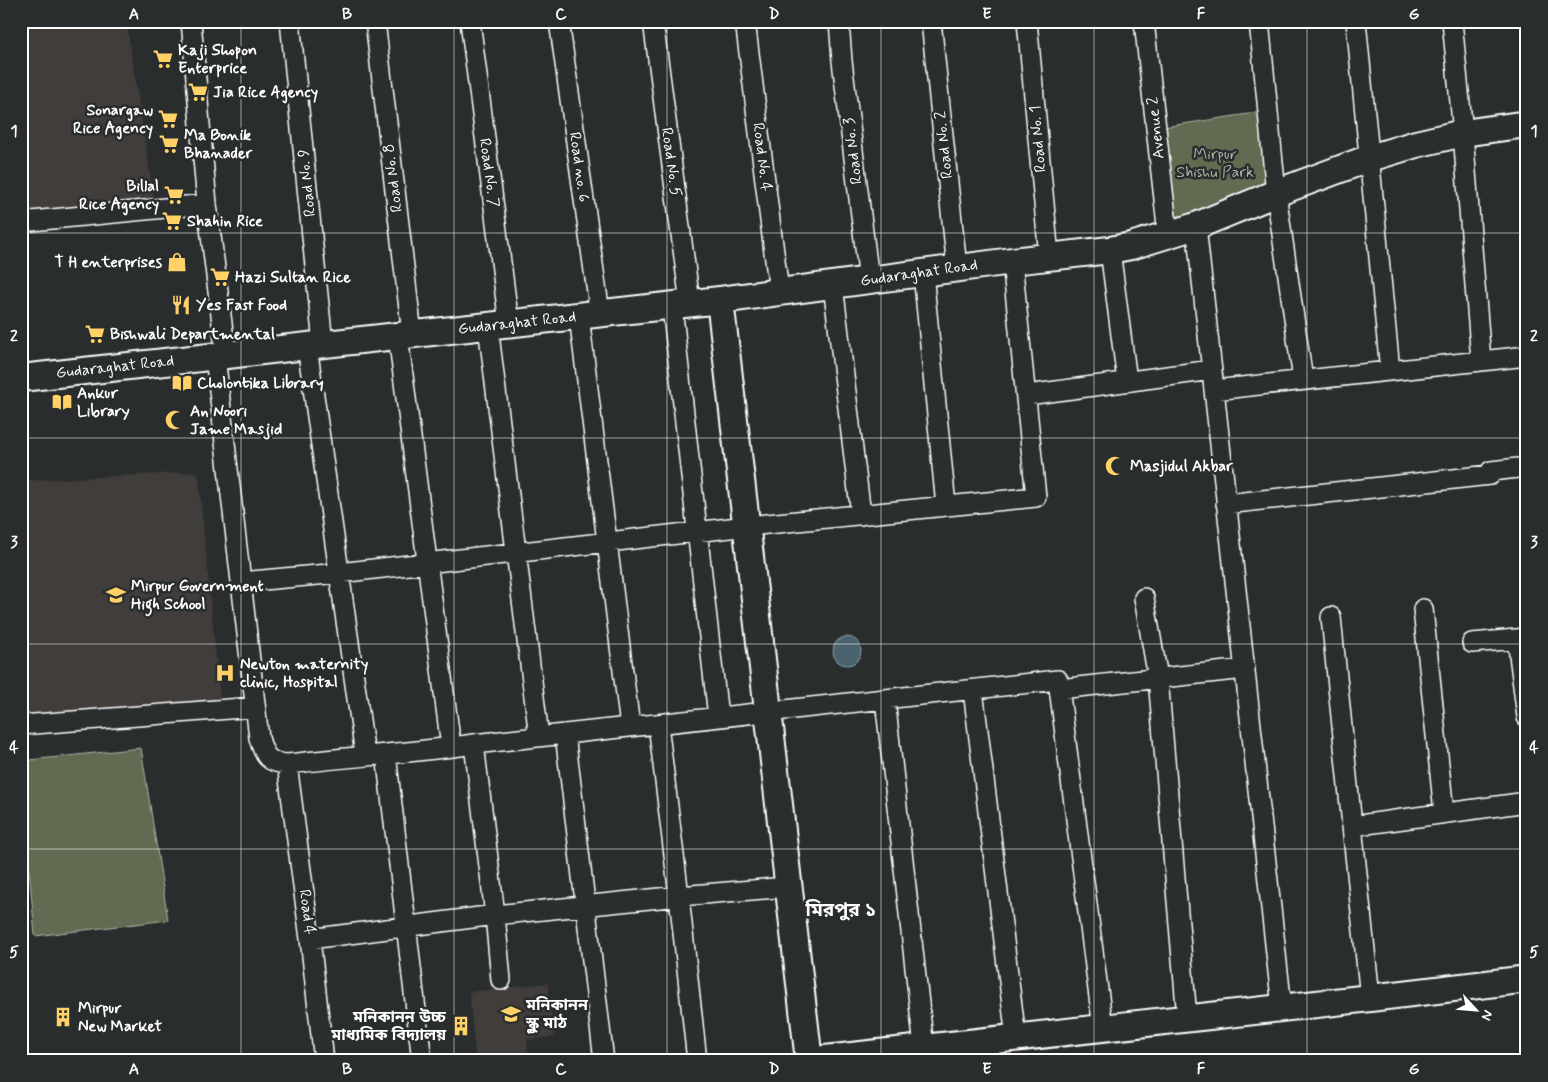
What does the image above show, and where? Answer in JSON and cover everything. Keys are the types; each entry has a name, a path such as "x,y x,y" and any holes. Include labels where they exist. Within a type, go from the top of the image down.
{"street":[{"path":"191,21 241,582 261,748 270,761 278,764 287,764 386,754 1058,680 1103,1028"},
{"name":"Road No. 9","path":"290,21 315,345 339,573 365,755"},
{"name":"Road No. 8","path":"375,21 428,562 451,747"},
{"name":"Road No. 7","path":"470,21 498,325 516,552 540,736"},
{"name":"Road no. 6","path":"559,21 590,315 607,542 630,727"},
{"name":"Road No. 5","path":"653,21 681,305 698,532 718,717"},
{"name":"Road No. 4","path":"745,21 779,292"},
{"name":"Road No. 3","path":"839,21 842,61 869,280"},
{"name":"Road No. 2","path":"931,21 957,268"},
{"name":"Road No. 1","path":"1028,21 1049,257"},
{"name":"Avenue 2","path":"1144,21 1168,235"},
{"path":"1259,21 1276,193 1303,380"},
{"path":"1356,21 1390,371"},
{"path":"1452,21 1464,133 1481,361"},
{"name":"Gudaraghat Road","path":"21,378 681,305 957,268 1110,250 1131,246 1196,226 1276,193 1370,158 1416,144 1464,133 1527,124"},
{"path":"21,222 207,204"},
{"path":"1196,226 1282,1008"},
{"path":"1110,250 1127,381"},
{"path":"241,582 339,573 747,526 1036,497 1012,261"},
{"path":"922,273 946,506"},
{"path":"833,285 860,515"},
{"path":"720,300 808,1061 1523,980"},
{"path":"1214,390 1527,356"},
{"path":"1027,395 1212,370"},
{"path":"1226,504 1490,475 1491,471 1527,467"},
{"path":"1144,598 1158,678 1186,1018"},
{"path":"1423,609 1444,813"},
{"path":"1331,617 1370,998"},
{"path":"1472,643 1522,639 1527,717"},
{"path":"1059,689 1245,669"},
{"path":"974,690 1016,1038"},
{"path":"885,699 924,1048"},
{"path":"21,725 255,707"},
{"path":"658,724 697,1061"},
{"path":"566,734 604,1061"},
{"path":"474,744 501,980"},
{"path":"386,754 422,1061"},
{"name":"Road 4","path":"287,764 324,1061"},
{"path":"1352,826 1527,802"},
{"path":"310,939 495,915 788,887"}],"shaded area":[{"path":"21,21 126,21 155,205 21,215"},
{"name":"Mirpur Government High School","path":"198,472 221,709 21,722 21,481"},
{"name":"মনিকানন স্কুল মাঠ","path":"548,983 554,1037 527,1039 528,1061 476,1061 469,992"}],"green space":[{"name":"Mirpur Shishu Park","path":"1261,112 1269,189 1173,227 1163,127"},
{"path":"141,748 168,920 35,936 21,761"}],"water":[{"path":"847,637 857,641 861,651 857,661 847,665 837,661 833,651 837,641"}],"place":[{"name":"Kaji Shopon Enterprice","path":"163,59"},
{"name":"Jia Rice Agency","path":"198,92"},
{"name":"Sonargaw Rice Agency","path":"168,119"},
{"name":"Ma Bonik Bhanader","path":"169,144"},
{"name":"Billal Rice Agency","path":"174,195"},
{"name":"Shahin Rice","path":"172,221"},
{"name":"T H enterprises","path":"177,262"},
{"name":"Hazi Sultan Rice","path":"220,277"},
{"name":"Yes Fast Food","path":"181,305"},
{"name":"Bishwali Departmental","path":"95,334"},
{"name":"Cholontika Library","path":"182,383"},
{"name":"Ankur Library","path":"62,402"},
{"name":"An Noori Jame Masjid","path":"175,420"},
{"name":"Masjidul Akbar","path":"1115,466"},
{"name":"Mirpur Government High School","path":"116,595"},
{"name":"Newton maternity clinic, Hospital","path":"225,673"},
{"name":"মনিকানন স্কুল মাঠ","path":"511,1014"},
{"name":"Mirpur New Market","path":"63,1017"},
{"name":"মনিকানন উচ্চ মাধ্যমিক বিদ্যালয়","path":"461,1026"}],"district":[{"name":"মিরপুর ১","path":"841,910"}]}
